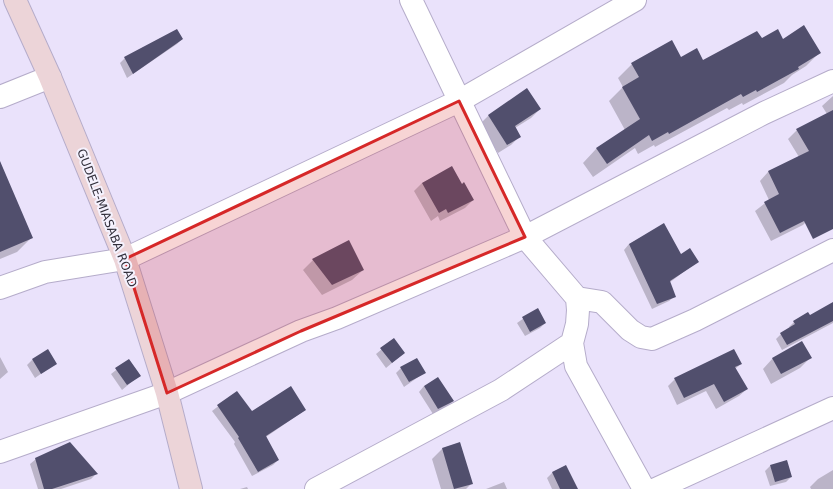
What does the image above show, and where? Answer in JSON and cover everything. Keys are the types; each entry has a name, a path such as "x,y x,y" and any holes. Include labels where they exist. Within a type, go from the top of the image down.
{"street":[{"name":"GUDELE-MIASABA ROAD","path":"15,0 50,77 125,259 167,393 191,489"},
{"path":"411,0 525,237 576,298 578,310 577,324 572,343 576,366 644,489"},
{"path":"0,288 45,272 125,259 459,102 635,0"},
{"path":"0,97 50,77"},
{"path":"0,452 167,393 301,331 337,318 525,237 764,113 833,81"},
{"path":"576,298 602,302 630,330 641,337 652,339 695,320 833,250"},
{"path":"316,489 501,390 572,343"},
{"path":"656,489 833,408"}],"highlighted area":[{"path":"459,101 525,237 301,331 167,393 125,259"}],"building":[{"path":"804,25 821,53 798,67 799,69 757,92 756,90 743,97 741,94 669,134 668,132 652,141 649,135 607,164 596,148 640,119 622,87 639,77 631,63 672,40 681,57 697,48 703,60 757,31 762,38 778,29 783,39"},
{"path":"177,29 183,39 133,74 124,57"},
{"path":"527,88 541,109 515,126 521,137 507,145 488,115"},
{"path":"833,110 833,229 813,239 804,221 780,233 764,202 779,194 768,171 809,151 796,129"},
{"path":"0,161 33,238 0,252"},
{"path":"452,166 462,184 464,182 474,200 448,213 446,209 439,213 422,183"},
{"path":"664,223 681,254 690,248 699,262 670,281 676,297 657,304 629,244"},
{"path":"349,240 364,270 332,285 312,259"},
{"path":"833,302 833,321 787,345 780,333 795,324 793,321 808,312 810,315"},
{"path":"538,308 546,323 530,332 522,317"},
{"path":"394,338 405,353 392,363 380,348"},
{"path":"802,341 812,358 781,374 772,358"},
{"path":"48,349 57,364 41,374 32,359"},
{"path":"734,349 742,364 735,367 748,389 724,402 714,384 684,398 674,378"},
{"path":"417,358 426,373 409,382 400,367"},
{"path":"129,359 141,376 127,385 115,368"},
{"path":"438,377 454,401 438,409 424,386"},
{"path":"291,386 306,410 266,436 279,460 258,472 238,438 239,437 217,405 237,391 252,411"},
{"path":"70,442 98,474 52,489 44,489 35,458"},
{"path":"460,442 473,484 454,489 442,448"},
{"path":"787,460 792,477 775,482 770,465"},
{"path":"566,465 578,489 560,489 552,472"}]}
